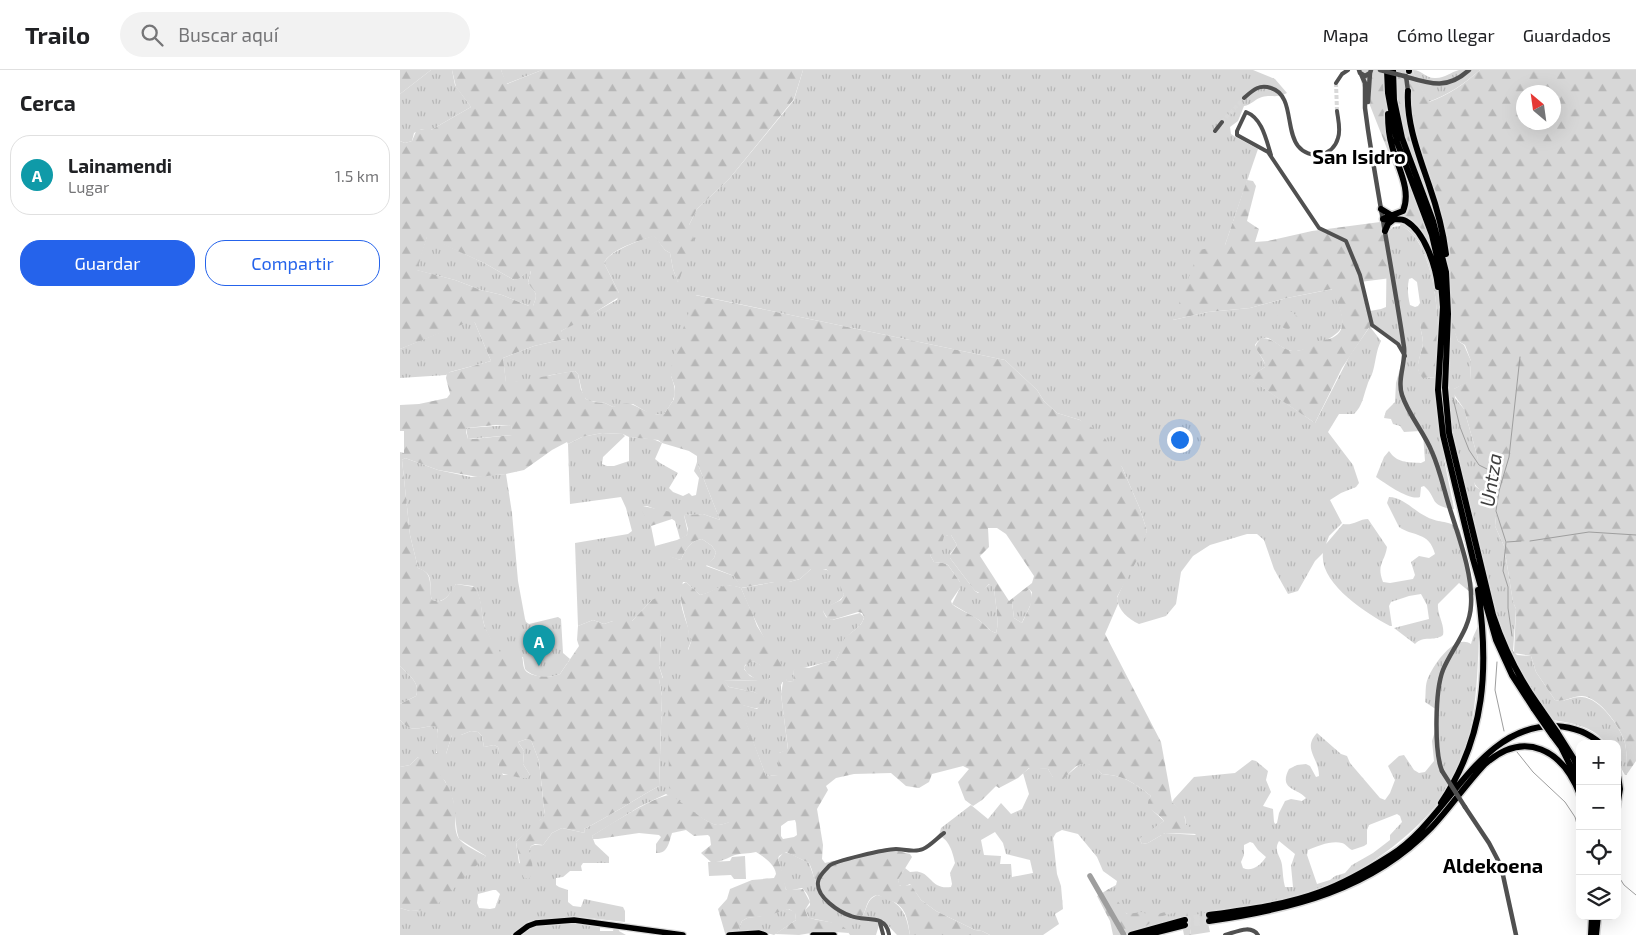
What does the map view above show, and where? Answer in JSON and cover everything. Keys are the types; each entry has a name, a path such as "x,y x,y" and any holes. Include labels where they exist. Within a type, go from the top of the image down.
{"highway":[{"path":"1385,231 1392,218 1403,211 1406,204 1406,194 1391,143 1387,70"},
{"path":"1393,70 1394,100 1402,138 1433,221 1446,272 1448,314 1445,388 1449,434 1500,638 1536,707"},
{"path":"1408,91 1413,136 1441,225 1447,266 1446,272"},
{"path":"1388,93 1397,142 1432,235 1440,270 1443,307 1438,390 1440,414 1473,559 1496,640 1512,676 1555,733 1576,757"},
{"path":"1381,208 1392,218"},
{"path":"1383,219 1392,218 1406,221 1413,226 1424,242 1435,270 1438,291 1440,347"},
{"path":"1386,858 1419,828 1439,805 1458,776 1471,745 1480,707 1484,667 1482,622 1473,559"},
{"path":"1364,877 1402,851 1429,826 1476,765 1489,751 1504,741 1527,730 1551,726 1570,727 1587,733 1596,740"},
{"path":"1555,733 1576,776"},
{"path":"1564,743 1576,766"},
{"path":"1451,797 1422,829 1404,845 1356,876 1309,896 1209,918 1244,916 1291,906 1328,894 1386,865 1420,838 1440,818 1485,764 1493,757 1510,749 1530,747 1550,753 1567,769 1576,787"},
{"path":"1589,935 1590,920"},
{"path":"1596,935 1598,920"},
{"path":"1132,935 1185,922 1149,934"}],"main road":[{"path":"516,935 528,926 536,923 574,920 683,935"},
{"path":"729,935 759,933 765,935"},
{"path":"814,935 834,935"}],"street":[{"path":"1336,83 1342,74 1348,70"},
{"path":"1360,72 1367,75 1374,71 1407,74 1418,80 1445,84 1456,80 1469,70"},
{"path":"1367,120 1374,71"},
{"path":"1360,72 1365,83 1367,120 1405,356 1400,383 1402,396 1436,462 1463,554 1471,596 1471,612 1466,628 1449,658 1440,681 1438,698 1439,762 1442,771 1501,866 1516,935"},
{"path":"1407,74 1408,91"},
{"path":"1408,91 1412,84 1418,80"},
{"path":"1244,98 1260,87 1274,88 1285,100 1296,143 1304,150 1316,155 1326,153 1336,143 1339,136 1337,111"},
{"path":"1270,155 1261,125 1252,114 1246,112 1237,135 1268,152 1270,155 1319,228 1346,241 1360,275 1372,325 1398,344 1405,356"},
{"path":"1215,131 1222,122"},
{"path":"879,921 882,926 882,934 889,934 885,924 879,921 869,917 854,918 840,911 826,900 821,893 818,882 820,875 832,864 893,849 923,849 944,833"},
{"path":"1225,935 1248,929 1256,932 1258,935"}],"green space":[{"path":"400,70 431,70 400,94"},
{"path":"431,70 452,70 455,85 471,107 431,130 421,129 414,133 412,141 405,143 400,141 400,94"},
{"path":"452,70 501,70 507,84 542,70 803,70 794,99 729,179 697,209 689,225 694,239 678,283 670,253 665,250 654,236 618,250 607,258 604,263 619,293 619,297 583,320 561,331 566,337 565,339 534,346 503,358 506,382 575,371 578,374 581,390 586,399 605,403 613,407 628,403 651,414 664,414 674,399 675,387 671,376 672,360 695,295 1005,360 1037,390 1044,401 1057,413 1080,420 1103,435 1122,467 1140,509 1147,531 1138,558 1117,597 1118,604 1105,634 1161,742 1172,802 1184,814 1186,825 1198,831 1199,834 1165,833 1148,843 1142,844 1140,840 1143,835 1164,821 1149,807 1148,801 1151,796 1128,780 1102,774 1093,766 1085,764 1079,765 1060,780 1055,779 1048,769 1029,768 1018,778 999,788 996,786 973,806 965,800 958,782 969,769 963,766 932,774 929,782 919,788 906,786 891,773 854,774 836,778 826,786 828,790 817,809 823,845 822,859 825,863 886,848 910,854 912,857 898,880 900,886 911,885 921,900 936,911 975,930 990,935 910,935 903,909 896,903 879,896 871,898 862,916 849,913 836,906 820,890 809,863 786,852 779,856 778,859 786,890 803,889 810,902 805,910 808,917 836,923 849,933 823,931 799,935 775,934 796,920 795,913 789,909 766,916 747,918 742,921 737,933 725,933 718,909 727,899 730,889 752,880 774,878 776,874 771,864 762,856 756,852 737,854 720,861 711,862 701,853 711,845 710,837 708,835 694,836 686,830 672,833 666,849 660,853 656,853 656,844 661,837 659,835 639,833 598,839 593,839 592,836 644,805 671,795 713,824 719,825 729,822 669,788 668,679 700,679 688,673 684,662 692,639 689,637 682,605 681,585 686,582 700,595 724,586 741,588 734,576 706,565 714,558 716,552 712,546 702,539 695,541 689,546 681,560 667,555 655,546 687,535 688,529 684,515 703,514 720,520 697,462 697,456 689,451 658,440 629,437 623,434 602,433 582,437 568,444 567,442 524,470 506,474 478,477 438,470 405,458 402,460 410,535 418,568 427,573 429,577 432,600 444,600 456,584 474,587 481,602 485,627 493,641 502,655 521,654 524,668 528,673 542,676 560,674 579,646 577,640 578,626 593,620 604,624 613,621 632,621 652,600 656,598 659,601 661,633 659,666 663,679 659,679 662,696 659,786 584,829 585,833 562,828 552,833 543,845 535,844 531,846 529,851 532,873 529,879 524,878 516,842 536,822 545,817 539,761 531,740 527,739 518,742 524,751 523,764 530,775 528,778 521,778 500,773 498,767 498,747 494,745 484,747 482,736 478,732 471,731 461,735 452,735 446,754 441,758 436,747 437,727 413,728 405,725 400,720 400,704 416,696 417,687 413,679 400,666 400,452 404,453 404,431 400,431 400,405 419,404 447,398 450,394 446,378 447,373 491,361 475,323 471,321 400,349 400,141 405,143 412,141 417,129 431,130 471,107 456,87","holes":["427,237 486,264 514,280 531,271 528,283 536,298 533,306 529,306 502,295 417,270","511,425 512,435 468,439 466,428","988,528 997,528 1006,534 1034,576 1032,583 1009,601 980,556 989,547","951,535 957,545 950,558 975,591 980,593 989,584 994,584 997,616 996,633 952,604 951,601 960,588 960,582 948,565 934,562 930,555 940,549 944,537","811,569 826,569 838,580 844,595 841,600 824,608 823,611 828,619 832,620 858,612 862,613 864,617 861,624 843,641 836,660 809,668 796,666 793,682 787,681 785,670 757,626 741,588 774,582 789,582 800,579","1029,589 1032,592 1030,606 1022,623 1014,618 1012,602","753,661 770,675 770,678 764,681 783,682 781,694 788,749 779,753 778,775 766,776 740,705 759,708 764,703 766,697 754,692 729,687 724,680 762,681 750,676 744,669 745,665","795,820 797,835 783,839 781,836 781,826 788,821"]},
{"path":"501,70 542,70 506,84"},
{"path":"803,70 1253,70 1275,79 1287,93 1279,96 1262,97 1244,106 1238,121 1230,127 1231,134 1258,149 1225,245 1173,320 1208,312 1250,308 1333,289 1343,322 1340,330 1320,343 1297,351 1286,349 1268,338 1260,339 1255,345 1264,361 1265,367 1249,378 1315,423 1350,355 1369,328 1370,311 1386,307 1387,233 1393,227 1401,226 1410,232 1425,254 1430,269 1437,312 1437,323 1420,323 1423,343 1418,366 1420,374 1424,378 1437,377 1453,326 1458,341 1464,345 1471,361 1470,381 1454,389 1455,398 1464,409 1477,455 1475,486 1498,498 1495,526 1504,546 1513,602 1516,609 1513,651 1517,655 1531,656 1536,672 1555,700 1562,701 1582,697 1596,702 1609,715 1625,743 1627,775 1625,775 1621,768 1621,740 1603,740 1582,726 1552,720 1522,676 1500,630 1461,476 1444,459 1454,509 1437,504 1424,486 1421,487 1420,497 1410,497 1376,477 1384,457 1389,451 1395,458 1403,461 1421,463 1425,461 1423,434 1420,431 1404,432 1400,426 1393,424 1391,419 1384,418 1386,411 1395,402 1396,383 1402,361 1402,349 1375,328 1371,328 1381,341 1361,404 1354,414 1339,414 1328,432 1353,465 1359,483 1356,487 1330,500 1342,523 1329,536 1326,544 1343,524 1368,519 1387,547 1380,571 1383,582 1390,583 1413,579 1415,575 1411,562 1419,556 1429,558 1435,554 1429,541 1425,538 1399,527 1387,503 1389,497 1399,499 1427,517 1452,524 1460,530 1476,597 1459,583 1438,604 1443,635 1421,640 1415,644 1394,628 1429,619 1427,605 1421,594 1391,602 1389,606 1392,626 1390,626 1357,605 1336,586 1328,575 1323,553 1315,561 1298,591 1288,594 1274,569 1264,540 1257,534 1247,534 1210,545 1193,556 1181,572 1176,604 1166,616 1139,624 1131,620 1124,614 1117,598 1147,531 1122,467 1080,420 1057,413 1044,401 1037,390 1005,360 696,295 671,376 675,392 674,396 664,414 650,414 633,404 613,407 605,403 589,401 583,396 578,374 575,371 533,380 506,383 503,358 534,346 565,339 561,331 617,300 619,293 604,263 612,254 654,235 665,250 670,253 678,282 689,225 697,209 729,179 794,100","holes":["1412,278 1417,282 1420,303 1415,307 1410,305 1408,295 1409,279"]},
{"path":"1359,70 1413,70 1429,102 1456,89 1480,70 1636,70 1636,761 1627,774 1625,743 1619,729 1609,714 1596,702 1582,696 1562,701 1555,700 1536,672 1531,656 1514,653 1516,609 1513,602 1504,546 1495,526 1498,498 1493,494 1482,491 1474,483 1477,455 1464,409 1453,393 1454,389 1470,380 1471,361 1465,345 1458,341 1453,328 1449,341 1448,364 1437,377 1423,378 1418,370 1423,343 1420,323 1428,320 1437,323 1437,312 1433,284 1424,253 1410,231 1400,226 1406,197 1362,85"},
{"path":"1413,70 1436,78 1459,70 1480,70 1456,89 1428,102"},
{"path":"1247,180 1253,181 1256,186 1247,221 1259,229 1255,242 1312,231 1380,222 1387,233 1391,278 1360,282 1365,295 1370,326 1342,368 1315,423 1248,378 1265,367 1264,361 1255,347 1261,338 1270,339 1289,350 1296,351 1337,335 1341,330 1342,317 1332,289 1250,308 1208,312 1173,320 1199,250 1225,245"},
{"path":"427,236 486,264 514,280 531,270 528,283 536,295 533,306 455,280 416,270"},
{"path":"1280,309 1292,312 1298,317 1297,321 1289,329 1282,327 1279,323 1277,315"},
{"path":"468,321 475,323 491,361 450,372 446,375 400,378 400,349"},
{"path":"511,425 513,435 468,439 466,428"},
{"path":"602,433 623,434 625,436 603,457 602,464 607,466 614,466 629,461 629,437 653,439 662,443 655,459 678,473 669,488 683,496 689,493 692,496 696,495 699,478 694,471 697,462 720,520 703,514 684,515 688,533 680,539 675,521 671,515 643,506 651,526 655,546 672,557 681,560 689,546 695,541 702,539 712,546 716,552 714,558 706,566 734,576 742,588 774,582 789,582 800,579 811,569 824,569 837,578 844,595 840,600 823,611 826,617 832,620 860,613 864,617 863,621 844,640 836,660 794,670 793,682 787,681 762,635 741,588 724,586 700,595 686,582 683,582 681,594 682,607 689,635 692,639 688,649 701,679 668,679 730,822 720,825 714,824 666,794 639,807 592,836 595,844 609,857 609,863 583,863 581,866 582,871 570,871 563,877 556,878 556,885 568,890 568,902 573,906 581,907 584,899 623,907 625,922 579,917 529,921 511,935 400,935 400,908 410,911 423,910 486,856 459,839 453,800 445,781 418,757 410,765 400,767 400,720 405,725 413,728 437,727 436,753 446,754 452,735 461,735 471,731 478,732 482,736 484,747 494,745 498,747 501,758 498,765 503,775 521,778 530,775 523,764 524,751 518,742 527,739 531,740 539,761 545,818 540,820 516,842 519,863 532,867 529,851 531,846 543,845 552,833 562,828 585,833 584,829 659,786 662,696 659,679 663,678 659,666 661,633 652,600 632,621 613,621 604,624 593,620 578,626 575,543 628,534 632,531 621,497 570,504 568,444 582,437","holes":["496,890 500,894 495,908 479,908 477,903 478,894"]},
{"path":"405,458 438,470 471,477 506,474 512,513 518,581 525,619 529,624 558,617 561,619 563,653 570,659 560,674 547,677 537,676 525,669 523,657 501,655 487,632 480,600 473,586 456,584 444,599 440,601 432,600 428,574 418,568 410,535 402,460"},
{"path":"643,506 671,512 672,519 651,526 642,511"},
{"path":"951,535 957,545 950,554 950,558 975,591 978,593 991,583 994,584 997,616 996,633 952,604 960,588 960,582 948,565 934,562 930,555 945,536"},
{"path":"1029,589 1032,597 1031,602 1022,623 1014,618 1012,602"},
{"path":"1479,624 1476,696 1466,749 1456,776 1430,812 1407,835 1378,858 1330,885 1277,902 1206,914 1210,932 1191,935 1188,917 1147,927 1114,905 1107,890 1116,885 1117,881 1103,871 1097,857 1078,834 1062,830 1056,833 1053,838 1063,909 1055,914 1059,924 1043,935 990,935 975,930 936,911 921,900 910,884 903,887 899,885 898,880 905,868 910,872 923,873 940,886 951,887 950,873 955,863 948,843 939,836 941,828 971,805 988,819 1001,803 1011,814 1022,809 1029,794 1023,773 1031,767 1048,769 1053,777 1066,776 1079,765 1085,763 1095,766 1102,774 1123,778 1139,787 1151,796 1149,799 1152,810 1164,821 1141,838 1142,844 1148,843 1165,833 1196,835 1186,825 1185,817 1172,802 1174,799 1194,777 1235,773 1252,760 1268,771 1266,780 1271,792 1263,806 1273,809 1274,822 1275,824 1277,823 1279,813 1285,801 1291,799 1302,801 1306,798 1287,785 1286,776 1289,769 1297,765 1306,764 1310,766 1316,777 1319,776 1311,749 1311,744 1317,733 1341,754 1347,756 1350,763 1380,798 1385,800 1395,780 1388,766 1399,756 1404,755 1414,770 1419,773 1425,772 1434,761 1432,741 1437,710 1425,702 1427,680 1440,658 1452,646 1465,642 1471,644","holes":["1397,814 1402,822 1390,835 1390,840 1373,853 1352,865 1345,873 1317,884 1307,855 1308,850 1334,842 1343,844 1352,850 1364,846 1367,844 1369,825","995,832 1003,843 1006,854 1030,860 1033,873 1012,877 1011,864 1000,864 1001,856 984,855 981,840","1279,841 1295,854 1291,866 1293,887 1285,887 1277,845","1250,842 1253,843 1266,857 1262,863 1250,869 1243,868 1241,862 1244,855 1244,845"]},
{"path":"753,661 764,667 770,674 771,677 766,681 783,681 781,694 788,750 779,753 779,775 766,776 740,707 740,705 743,705 757,709 766,699 754,692 729,687 723,680 758,681 747,673 744,668 747,663"},
{"path":"400,666 413,679 417,691 416,696 400,704"},
{"path":"418,757 425,760 438,771 451,793 454,801 456,829 460,840 486,856 432,910 410,911 400,908 400,767 410,765"},
{"path":"784,852 809,863 816,883 823,894 860,916 863,915 871,899 877,895 897,904 907,920 910,935 897,935 883,920 880,922 876,935 850,935 842,927 826,921 809,918 805,910 810,905 809,897 802,888 787,891 786,889 778,859"},
{"path":"745,856 746,879 734,879 731,875 709,876 708,862 730,861 732,857"},
{"path":"1109,889 1127,914 1142,912 1151,916 1186,906 1191,935 1184,935 1183,930 1186,928 1184,916 1182,916 1180,911 1156,918 1145,927 1122,935 1113,935 1110,921 1097,896"},
{"path":"788,909 795,912 796,920 774,935 767,933 737,933 742,921 747,918"},
{"path":"572,922 600,925 600,931 613,931 614,927 619,928 619,931 626,935 518,935 535,924"}],"waterway":[{"name":"Untza","path":"1512,636 1508,608 1508,587 1503,571 1506,542 1496,511 1499,491 1509,457 1520,357"},
{"path":"1453,398 1460,427 1469,450 1479,465 1495,473 1502,482"},
{"path":"1530,541 1589,532 1636,535"},
{"path":"1507,542 1521,541"},
{"name":"Untza","path":"1497,662 1495,690 1504,731"},
{"name":"Untza","path":"1517,752 1533,772 1565,802 1575,817 1579,830"},
{"name":"Untza","path":"1618,875 1624,885 1636,895"},
{"path":"1090,876 1124,935"}],"tunnel":[{"path":"1336,83 1337,111"},
{"path":"1222,122 1244,98"},
{"path":"1185,920 1209,915"},
{"path":"1185,925 1209,921"}],"place":[{"name":"Lainamendi","path":"539,666"}],"district":[{"name":"San Isidro","path":"1359,157"},
{"name":"Aldekoena","path":"1493,866"}]}
